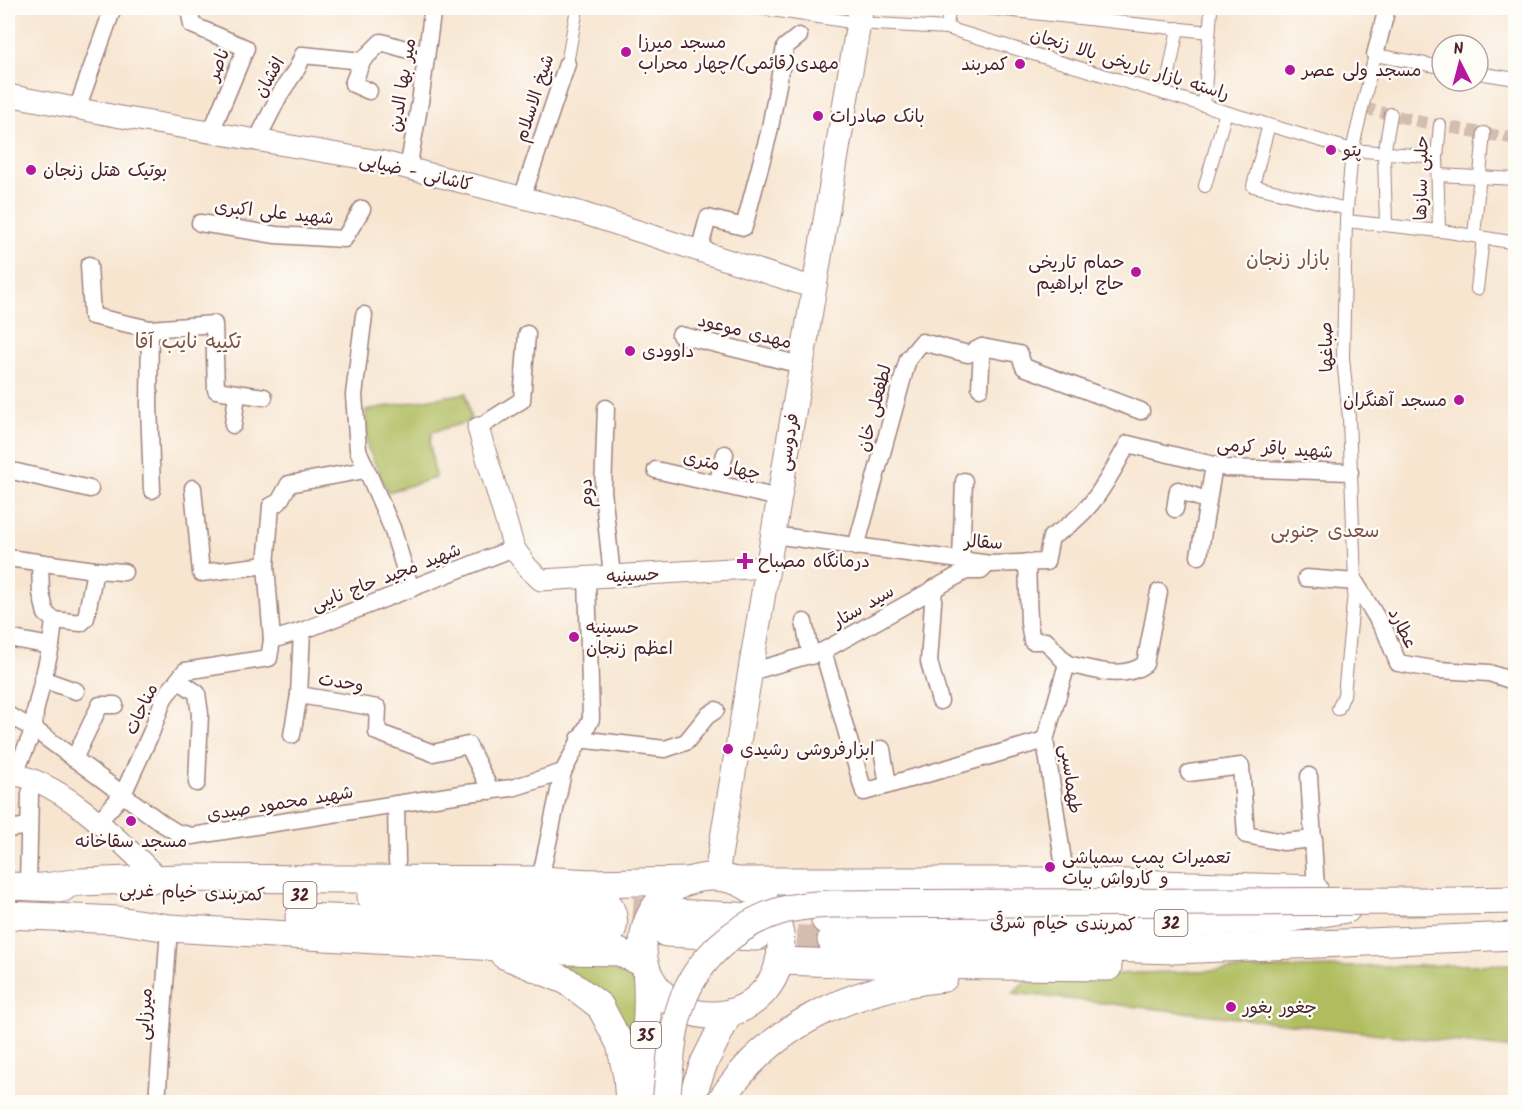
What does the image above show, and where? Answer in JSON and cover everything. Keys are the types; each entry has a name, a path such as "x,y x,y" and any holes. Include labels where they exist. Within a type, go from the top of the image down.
{"highway":[{"path":"27,886 158,879 540,880 592,906 609,902 614,922 609,936 600,946 579,951"},
{"path":"687,881 672,889 650,914 644,930 642,947 645,966 655,986 669,1001 688,1011 708,1015 729,1013 747,1006 773,979 779,962 781,942 777,922 768,905 754,891 726,879"},
{"path":"592,906 687,881 726,879 849,882 1066,881 1316,889 1426,901"},
{"path":"830,941 823,957 816,948 812,930 815,914 820,899 833,887 849,882"},
{"name":"کمربندی خیام غربی","path":"27,886 592,906"},
{"name":"کمربندی خیام شرقی","path":"830,941 1286,919 1375,904 1515,900"},
{"path":"666,1102 677,1020 685,994 696,972 706,958 724,942 752,924 781,910 831,904 1426,901"},
{"name":"کمربندی خیام غربی","path":"8,915 118,920 172,916 252,915 513,924 592,906"},
{"path":"118,920 169,928 619,952 645,966"},
{"path":"669,923 756,927"},
{"name":"کمربندی خیام شرقی","path":"830,941 1174,950 1512,937"},
{"path":"779,962 830,941 1040,966 1158,967 1332,943"},
{"path":"478,945 567,981 600,1006 620,1044 629,1102"},
{"name":"35","path":"637,1102 645,1052 647,986 645,966"},
{"path":"720,1102 747,1065 770,1044 796,1024 824,1009 879,990 922,981 1040,966"},
{"path":"690,1102 704,1064 729,1013"}],"main road":[{"name":"فردوسی","path":"726,879 750,672 860,15"}],"street":[{"path":"77,109 113,8"},
{"name":"ناصر","path":"189,8 192,25 246,48 211,132"},
{"name":"شیخ الاسلام","path":"522,198 567,64 577,8"},
{"name":"راسته بازار تاریخی بالا زنجان","path":"759,8 860,15 947,28 1353,150 1437,157"},
{"path":"947,28 949,8"},
{"path":"985,8 1209,32"},
{"path":"1387,8 1375,55 1430,65"},
{"name":"میر بها الدین","path":"408,169 433,11"},
{"path":"1203,105 1211,11"},
{"path":"1165,94 1179,28"},
{"path":"699,251 708,218 744,227 769,133 785,47 799,36"},
{"path":"369,91 353,84 362,61 381,42 426,55"},
{"name":"افشان","path":"257,141 280,94 303,55 362,61"},
{"name":"صباغها","path":"1338,710 1344,695 1355,582 1343,358 1347,215 1353,150 1375,55"},
{"path":"1490,75 1515,79"},
{"name":"کاشانی - ضیایی","path":"8,95 379,161 579,212 814,288"},
{"path":"1386,225 1384,154 1391,114"},
{"path":"1206,186 1225,115"},
{"name":"حلبی سازها","path":"1438,231 1437,157 1440,125"},
{"path":"1268,128 1253,186 1386,225 1515,243"},
{"path":"1478,289 1478,237 1484,134"},
{"path":"1438,175 1515,179"},
{"name":"شهید علی اکبری","path":"200,223 276,235 344,239 362,209"},
{"path":"89,265 92,316 150,329 214,324 216,390 264,397"},
{"path":"364,315 354,395 358,450 392,528 411,589"},
{"path":"150,329 149,404 152,490"},
{"path":"514,548 478,428 522,400 527,334"},
{"name":"مهدی موعود","path":"680,335 801,365"},
{"name":"لطفعلی خان","path":"856,547 908,359 922,342 969,354 982,347 1018,354 1024,368 1141,411"},
{"path":"980,388 982,347"},
{"path":"233,425 237,394"},
{"name":"دوم","path":"606,408 603,491 612,576"},
{"name":"شهید باقر کرمی","path":"1128,444 1226,468 1350,471"},
{"name":"سقالر","path":"772,535 990,564 1046,562 1052,537 1069,527 1095,501 1128,444"},
{"path":"717,484 725,454"},
{"path":"1198,556 1214,465"},
{"path":"8,470 90,489"},
{"path":"272,640 266,565 271,506 279,501 289,484 365,470"},
{"name":"چهار متری","path":"656,470 778,498"},
{"path":"962,560 964,482"},
{"path":"193,488 201,573 266,565"},
{"path":"1174,509 1178,490 1208,501"},
{"name":"حسینیه","path":"514,548 527,567 541,580 767,567"},
{"name":"شهید مجید حاج نایبی","path":"272,640 302,631 514,548"},
{"path":"8,558 124,572"},
{"path":"1027,562 1029,623 1032,640 1046,641 1067,664 1120,674 1136,670 1145,664 1159,592"},
{"path":"40,563 41,593 46,614 54,620 81,623 86,618 95,570"},
{"name":"سید ستار","path":"750,672 817,654 966,571 981,571 990,564"},
{"path":"540,880 563,772 591,719 587,577"},
{"path":"1306,578 1355,582"},
{"name":"عطارد","path":"1355,582 1386,633 1398,663 1439,670 1489,673 1515,682"},
{"path":"934,588 929,662 940,700"},
{"path":"54,620 51,646 42,679 33,729 11,774 45,786 99,821 158,879"},
{"path":"804,622 864,792 1046,740"},
{"name":"وحدت","path":"302,631 299,695 378,708 377,732 433,753 468,745 491,791"},
{"path":"8,638 51,646"},
{"name":"مناجات","path":"99,821 123,794 164,698 185,671 269,658 272,640"},
{"name":"طهماسبی","path":"1066,881 1046,740 1067,664"},
{"path":"42,679 76,691"},
{"path":"178,680 197,693 200,714 197,783"},
{"path":"292,735 299,695"},
{"path":"74,759 100,705 115,705"},
{"path":"579,739 665,749 686,742 707,716 716,710"},
{"name":"شهید محمود صیدی","path":"8,715 33,729 169,828 192,836 512,788 563,772"},
{"path":"882,749 888,785"},
{"path":"1189,773 1241,766 1245,834 1283,842 1314,839"},
{"path":"1309,776 1316,889"},
{"path":"27,886 30,793"},
{"path":"396,804 397,862"},
{"path":"8,829 29,826"},
{"name":"میرزایی","path":"157,1102 169,928"}],"green space":[{"path":"466,393 471,421 432,432 430,443 435,478 388,492 367,446 366,410"},
{"path":"538,956 615,960 639,971 640,1057"},
{"path":"1515,964 1515,1049 1013,993 1029,977 1284,968"}],"tunnel":[{"path":"1363,108 1426,123 1516,139"},
{"path":"592,908 672,913"},
{"path":"593,929 666,933"},
{"path":"756,937 831,940"}],"place":[{"name":"مسجد میرزا مهدی(قائمی)/چهار محراب","path":"626,52"},
{"name":"کمربند","path":"1020,64"},
{"name":"مسجد ولی عصر","path":"1290,70"},
{"name":"بانک صادرات","path":"818,116"},
{"name":"پتو","path":"1331,150"},
{"name":"بوتیک هتل زنجان","path":"31,170"},
{"name":"حمام تاریخی حاج ابراهیم","path":"1136,272"},
{"name":"داوودی","path":"630,351"},
{"name":"مسجد آهنگران","path":"1459,400"},
{"name":"درمانگاه مصباح","path":"745,561"},
{"name":"حسینیه اعظم زنجان","path":"574,637"},
{"name":"ابزارفروشی رشیدی","path":"728,749"},
{"name":"مسجد سقاخانه","path":"131,821"},
{"name":"تعمیرات پمپ سمپاشی و کارواش بیات","path":"1050,867"},
{"name":"جغور بغور","path":"1231,1007"}],"district":[{"name":"بازار زنجان","path":"1288,258"},
{"name":"تکییه نایب آقا","path":"188,341"},
{"name":"سعدی جنوبی","path":"1325,530"}]}
